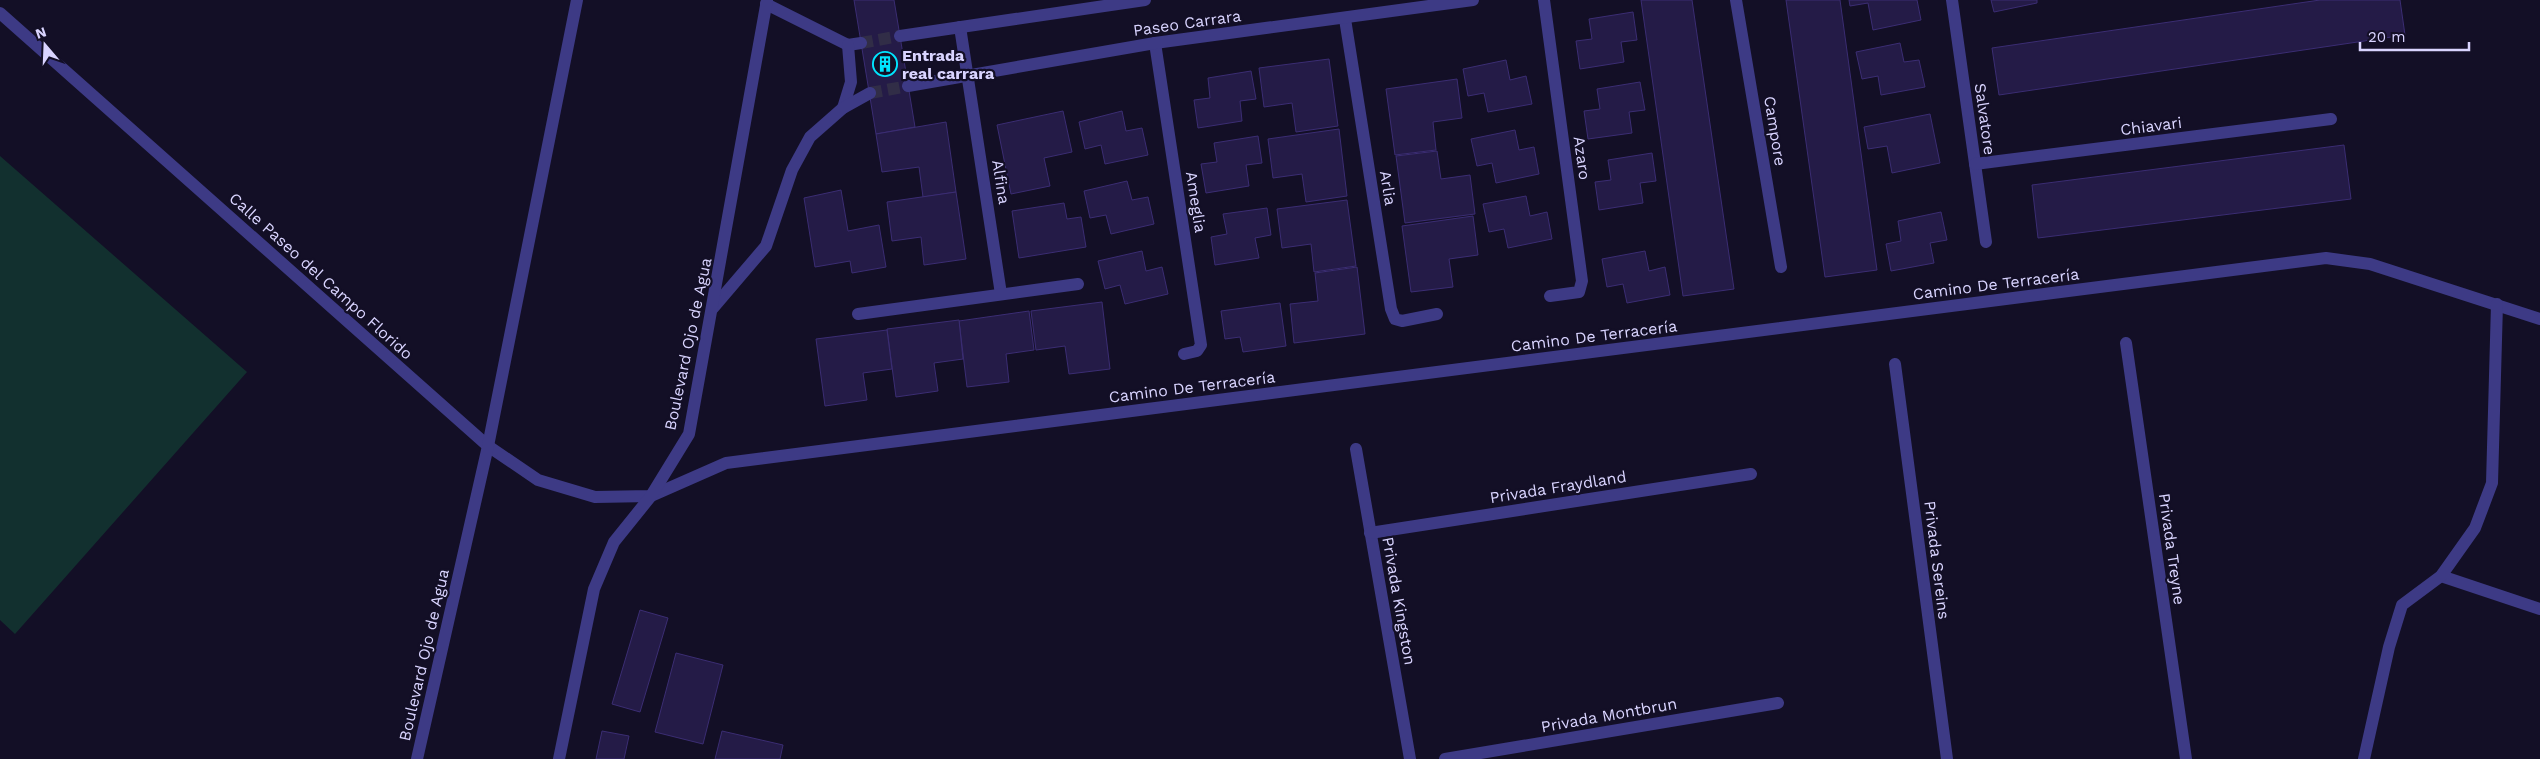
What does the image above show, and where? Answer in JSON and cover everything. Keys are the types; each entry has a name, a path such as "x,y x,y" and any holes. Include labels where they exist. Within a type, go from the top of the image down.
{"street":[{"name":"Boulevard Ojo de Agua","path":"417,759 488,446 577,0"},
{"name":"Paseo Carrara","path":"900,36 1145,0"},
{"name":"Paseo Carrara","path":"908,86 1155,43 1345,19 1472,0"},
{"name":"Azaro","path":"1544,0 1582,281 1579,292 1550,296"},
{"name":"Campore","path":"1736,0 1781,268"},
{"name":"Salvatore","path":"1952,0 1986,242"},
{"name":"Boulevard Ojo de Agua","path":"559,759 594,589 614,542 651,496 689,434 767,2"},
{"path":"767,2 848,45 861,43"},
{"name":"Calle Paseo del Campo Florido","path":"0,13 488,446 538,480 595,497 651,496"},
{"name":"Arlia","path":"1345,19 1391,308 1395,319 1402,321 1437,314"},
{"name":"Alfina","path":"960,28 1001,294"},
{"name":"Ameglia","path":"1155,43 1201,345 1197,351 1184,354"},
{"path":"843,108 851,82 848,45"},
{"path":"713,308 766,246 792,170 810,137 843,108 870,93"},
{"name":"Chiavari","path":"1975,164 2331,119"},
{"name":"Camino De Terracería","path":"651,496 726,463 2326,258 2370,264 2540,319"},
{"path":"858,314 1078,284"},
{"path":"2364,759 2389,646 2402,605 2441,576 2475,528 2492,483 2497,304"},
{"name":"Privada Treyne","path":"2126,343 2186,759"},
{"name":"Privada Sereins","path":"1895,364 1947,759"},
{"name":"Privada Kingston","path":"1356,449 1410,759"},
{"name":"Privada Fraydland","path":"1370,533 1751,474"},
{"path":"2441,576 2540,609"},
{"name":"Privada Montbrun","path":"1446,759 1778,703"}],"green space":[{"path":"0,156 247,372 15,634 0,620"}],"building":[{"name":"Entrada real carrara","path":"854,0 894,0 915,127 876,134"},
{"path":"1641,0 1692,0 1734,289 1683,296"},
{"path":"1786,0 1840,0 1877,270 1825,277"},
{"path":"1849,0 1917,0 1921,20 1873,30 1868,3 1850,6"},
{"path":"1991,0 2037,0 2037,3 1994,12"},
{"path":"2320,0 2400,0 2405,35 1999,95 1992,48"},
{"path":"1633,12 1637,40 1621,42 1624,62 1580,69 1576,41 1592,39 1589,19"},
{"path":"1900,43 1904,62 1919,60 1925,87 1881,95 1878,76 1862,79 1856,52"},
{"path":"1329,59 1338,126 1296,132 1292,103 1264,107 1259,68"},
{"path":"1506,60 1510,80 1526,76 1532,104 1488,112 1484,93 1468,96 1463,69"},
{"path":"1251,71 1256,99 1240,101 1242,121 1198,128 1194,100 1210,98 1208,78"},
{"path":"1457,79 1462,118 1433,122 1436,150 1395,155 1386,89"},
{"path":"1640,82 1645,110 1629,112 1632,133 1588,139 1584,111 1600,109 1597,89"},
{"path":"1063,111 1072,152 1044,158 1050,186 1011,194 997,125"},
{"path":"1122,111 1126,131 1142,128 1148,155 1105,164 1101,145 1085,149 1079,122"},
{"path":"1930,114 1940,163 1892,173 1887,146 1868,149 1864,127"},
{"path":"946,122 956,192 923,197 919,167 882,172 876,134"},
{"path":"1339,129 1347,196 1306,202 1302,174 1273,178 1268,139"},
{"path":"1515,130 1519,150 1534,147 1539,174 1496,183 1492,163 1477,166 1471,139"},
{"path":"1258,136 1262,163 1246,165 1249,186 1206,193 1201,164 1217,162 1214,143"},
{"path":"2344,145 2351,199 2038,238 2032,185"},
{"path":"1437,151 1441,179 1470,175 1475,214 1405,223 1396,156"},
{"path":"1652,153 1656,181 1640,183 1643,203 1599,210 1595,182 1611,180 1608,160"},
{"path":"1127,181 1132,200 1148,197 1154,224 1111,234 1106,215 1090,218 1084,191"},
{"path":"841,190 848,231 879,225 886,267 852,273 850,261 815,267 804,198"},
{"path":"956,192 966,259 924,265 921,237 892,241 887,202"},
{"path":"1526,196 1530,216 1547,212 1552,239 1508,248 1504,229 1489,232 1483,204"},
{"path":"1347,200 1356,266 1314,272 1311,244 1282,248 1277,209"},
{"path":"1064,203 1067,219 1081,217 1086,247 1019,258 1012,211"},
{"path":"1267,208 1271,235 1255,238 1259,258 1215,265 1211,237 1227,234 1223,214"},
{"path":"1941,212 1947,240 1930,243 1934,263 1891,271 1886,244 1901,241 1898,221"},
{"path":"1473,216 1478,255 1449,259 1453,287 1411,292 1402,226"},
{"path":"1142,251 1146,271 1162,267 1168,294 1125,304 1120,285 1105,289 1098,261"},
{"path":"1645,251 1649,271 1665,267 1670,295 1627,303 1623,284 1607,287 1602,259"},
{"path":"1357,267 1365,334 1294,343 1290,304 1318,301 1315,273"},
{"path":"1102,302 1110,369 1069,374 1065,346 1036,350 1031,311"},
{"path":"1280,303 1286,346 1243,352 1240,337 1225,339 1221,311"},
{"path":"1029,311 1034,350 1006,354 1009,382 967,387 959,321"},
{"path":"959,320 963,359 934,363 938,391 896,397 887,329"},
{"path":"887,330 892,369 863,373 867,400 825,406 816,339"},
{"path":"640,610 668,618 640,712 612,704"},
{"path":"676,653 723,665 703,744 655,732"},
{"path":"602,731 629,736 624,759 596,759"},
{"path":"722,731 783,745 780,759 715,759"}],"tunnel":[{"path":"861,43 900,36"},
{"path":"870,93 908,86"}],"place":[{"name":"Entrada real carrara","path":"885,64"}]}
